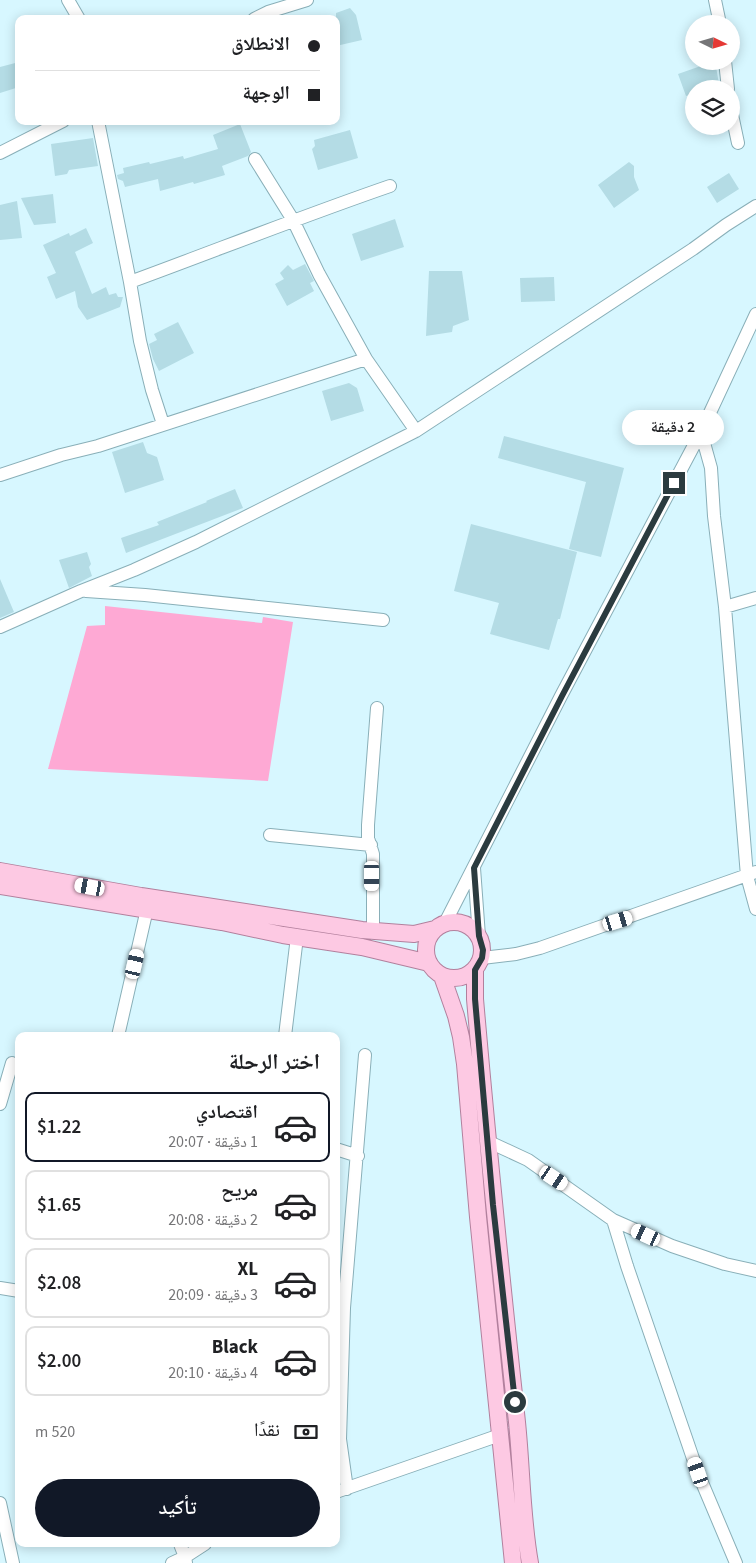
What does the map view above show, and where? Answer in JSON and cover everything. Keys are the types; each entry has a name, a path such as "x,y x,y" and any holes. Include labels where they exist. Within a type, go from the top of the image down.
{"main road":[{"path":"0,871 141,896 372,931 414,934 458,922 470,926 479,936 483,950 478,964 475,999 487,1141 518,1435 523,1517 530,1563"},
{"path":"0,886 147,909 362,947 429,963"},
{"path":"440,926 428,939 426,952 429,963 434,971 442,976 459,978 468,976 478,964"},
{"path":"442,976 462,1037 508,1531 513,1563"},
{"path":"488,1316 505,1314"}],"street":[{"path":"68,0 76,15"},
{"path":"262,15 307,0"},
{"path":"716,0 718,15"},
{"path":"0,153 56,125"},
{"path":"99,125 140,341 152,390 163,424"},
{"path":"736,135 738,143"},
{"path":"255,159 292,220 319,274 366,359 416,431"},
{"path":"130,282 238,243 292,220 390,186"},
{"path":"0,627 196,542 416,431 756,206"},
{"path":"440,926 474,868 701,432 756,314"},
{"path":"0,475 61,455 98,446 366,359"},
{"path":"701,432 711,468 714,516 756,908"},
{"path":"81,591 145,595 383,620"},
{"path":"725,607 756,598"},
{"path":"372,931 373,854 368,838 368,825 377,708"},
{"path":"270,836 371,846"},
{"path":"474,868 479,936"},
{"path":"478,964 540,948 751,874"},
{"path":"119,1032 147,909"},
{"path":"285,1032 297,936"},
{"path":"365,1055 344,1308 340,1439 342,1491 500,1435"},
{"path":"0,1104 10,1063"},
{"path":"487,1141 528,1160 613,1220 672,1246 724,1264 756,1271"},
{"path":"340,1150 358,1156"},
{"path":"613,1220 698,1472 736,1563"},
{"path":"0,1288 15,1290"},
{"path":"0,1503 13,1563"},
{"path":"181,1547 185,1560"},
{"path":"172,1563 185,1560 201,1547"}],"shaded area":[{"path":"105,606 262,623 263,617 293,622 268,781 48,769 87,626 105,625"}],"building":[{"path":"350,8 356,15 362,40 340,45 340,15 336,15 336,13"},
{"path":"15,63 15,88 0,93 0,67"},
{"path":"689,70 717,70 718,80 685,80 685,93 678,74"},
{"path":"240,125 251,152 248,156 222,166 225,175 160,191 158,179 125,187 123,181 118,179 117,175 124,173 123,168 183,156 184,159 218,149 213,135"},
{"path":"350,130 358,158 318,170 312,149 315,146 314,140"},
{"path":"93,138 98,166 69,170 67,174 55,176 51,144"},
{"path":"629,162 634,166 634,177 639,190 614,208 598,185"},
{"path":"729,173 739,189 717,203 707,187"},
{"path":"53,194 56,223 34,225 21,198"},
{"path":"17,201 22,238 0,240 0,205"},
{"path":"395,219 404,247 361,261 352,234"},
{"path":"86,228 93,243 75,252 92,294 106,287 109,295 116,293 118,297 123,297 120,307 87,320 78,307 75,291 56,299 47,277 56,273 43,245 69,233 70,236"},
{"path":"305,264 314,281 310,283 314,291 287,306 275,284 284,279 280,273 288,265 293,270"},
{"path":"429,271 462,271 469,320 453,326 452,332 426,336"},
{"path":"554,277 555,301 521,302 520,278"},
{"path":"178,322 194,353 159,371 149,344 157,340 154,334"},
{"path":"349,383 357,388 364,411 331,421 322,391"},
{"path":"504,436 624,468 601,557 569,549 586,482 498,458"},
{"path":"143,442 147,453 157,457 164,480 125,493 112,452"},
{"path":"235,489 243,508 126,553 121,538 159,525 157,522"},
{"path":"471,524 577,552 560,619 558,619 549,650 490,634 499,603 454,591"},
{"path":"87,552 92,576 69,588 59,560"},
{"path":"0,579 14,612 0,618"}],"route":[{"path":"515,1402 493,1205 475,999 475,970 482,958 483,950 479,936 474,868 674,483"}]}
